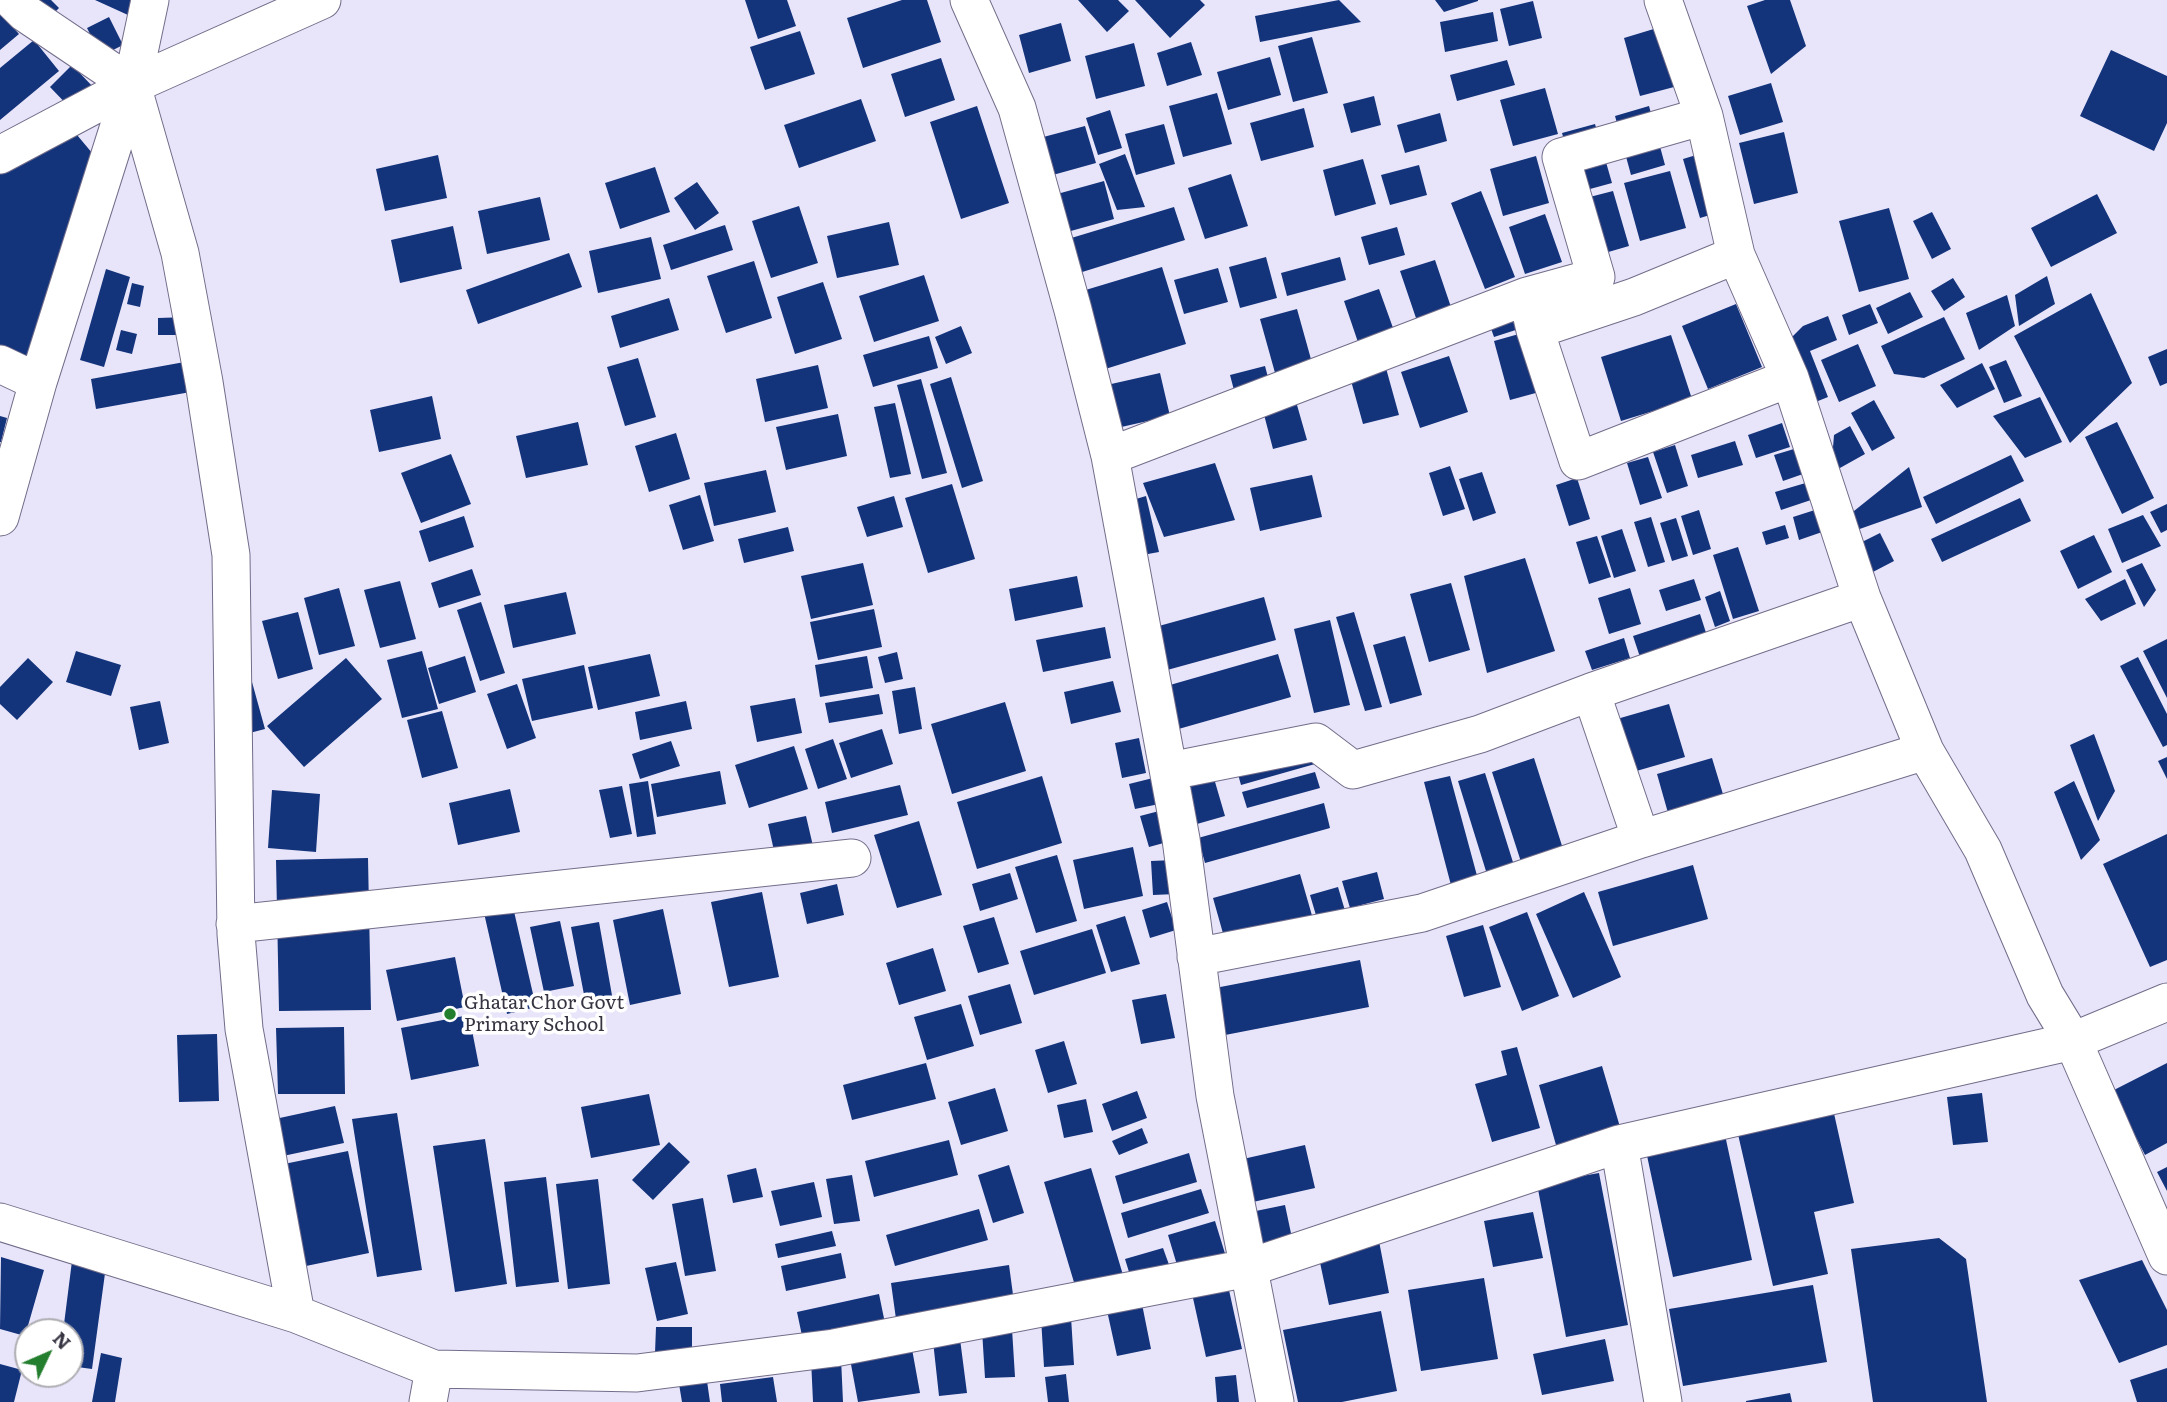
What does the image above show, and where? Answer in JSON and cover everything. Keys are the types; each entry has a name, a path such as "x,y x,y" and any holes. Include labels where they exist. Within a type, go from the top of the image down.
{"street":[{"path":"12,0 25,13 132,85 180,253 204,382 230,555 235,924 244,1029 296,1314"},
{"path":"0,517 38,382 132,85 150,0"},
{"path":"0,155 132,85 322,0"},
{"path":"970,0 1017,108 1110,456 1170,771 1214,1096 1275,1402"},
{"path":"1663,0 1704,117 1736,255 1790,378 1862,598 1925,751 1983,850 2045,995 2073,1041 2167,1256"},
{"path":"1531,313 1596,277 1560,157 1704,117"},
{"path":"1110,456 1531,313 1634,297 1736,255"},
{"path":"1531,313 1578,461 1790,378"},
{"path":"0,364 38,382"},
{"path":"1170,771 1316,742 1353,770 1480,734 1591,692 1862,598"},
{"path":"1591,692 1642,839"},
{"path":"1196,957 1422,913 1642,839 1925,751"},
{"path":"235,924 852,858"},
{"path":"0,1222 296,1314 431,1385 637,1373 834,1348 1248,1268 1619,1144 2073,1041 2167,1002"},
{"path":"1619,1144 1663,1402"}],"building":[{"path":"35,0 51,0 59,8 50,17"},
{"path":"95,0 135,0 128,15"},
{"path":"745,0 787,0 796,26 758,39"},
{"path":"902,0 927,0 941,42 863,68 847,18"},
{"path":"1078,0 1118,0 1129,11 1107,32"},
{"path":"1135,0 1200,0 1205,5 1170,38"},
{"path":"1339,0 1361,22 1260,42 1255,16"},
{"path":"1435,0 1478,0 1478,1 1444,12"},
{"path":"1765,0 1790,0 1806,46 1771,74 1747,6"},
{"path":"1533,1 1542,38 1509,46 1500,9"},
{"path":"1493,12 1498,41 1445,52 1440,22"},
{"path":"0,13 19,34 0,50"},
{"path":"109,17 123,45 101,56 87,28"},
{"path":"1061,23 1071,61 1029,73 1019,35"},
{"path":"1657,28 1674,87 1640,96 1624,38"},
{"path":"800,31 815,74 765,90 750,47"},
{"path":"1312,37 1328,93 1293,102 1278,46"},
{"path":"34,40 59,71 0,120 0,68"},
{"path":"1191,42 1202,75 1167,86 1157,53"},
{"path":"1134,43 1145,86 1096,99 1085,56"},
{"path":"2111,50 2167,76 2167,123 2154,151 2080,116"},
{"path":"1270,57 1281,95 1228,110 1217,72"},
{"path":"941,58 955,100 905,117 891,74"},
{"path":"1507,60 1515,85 1457,101 1450,75"},
{"path":"72,65 96,90 73,111 50,87"},
{"path":"1771,83 1783,122 1740,135 1728,96"},
{"path":"1545,88 1558,134 1513,146 1500,100"},
{"path":"1217,93 1232,144 1183,157 1169,106"},
{"path":"1374,96 1381,125 1351,133 1343,104"},
{"path":"861,99 876,141 799,168 784,125"},
{"path":"977,106 1009,203 961,219 930,122"},
{"path":"1649,106 1665,165 1631,175 1615,116"},
{"path":"1304,108 1314,147 1261,161 1250,123"},
{"path":"1110,110 1122,148 1098,155 1086,118"},
{"path":"1440,113 1447,141 1405,153 1397,125"},
{"path":"67,123 103,166 31,366 0,348 0,167"},
{"path":"1164,124 1175,164 1136,175 1125,134"},
{"path":"1595,124 1612,183 1579,192 1562,133"},
{"path":"1085,126 1096,163 1042,178 1032,140"},
{"path":"1784,132 1798,193 1754,204 1739,143"},
{"path":"1716,149 1733,208 1700,218 1683,159"},
{"path":"1125,154 1145,207 1117,210 1099,164"},
{"path":"438,155 447,198 385,211 376,169"},
{"path":"1536,156 1549,203 1503,216 1490,169"},
{"path":"1363,159 1376,204 1335,216 1323,170"},
{"path":"1419,165 1427,195 1390,205 1381,175"},
{"path":"655,167 670,212 620,229 605,183"},
{"path":"1670,171 1686,228 1640,241 1624,183"},
{"path":"1231,174 1248,226 1205,239 1188,188"},
{"path":"1104,181 1114,219 1060,234 1050,196"},
{"path":"697,182 719,213 695,230 674,198"},
{"path":"1481,191 1515,277 1485,289 1451,203"},
{"path":"1613,191 1629,246 1598,255 1582,199"},
{"path":"2097,194 2117,233 2051,267 2031,228"},
{"path":"540,197 550,240 487,254 478,211"},
{"path":"799,206 818,263 771,278 752,221"},
{"path":"1174,207 1185,240 1079,273 1068,239"},
{"path":"1889,208 1909,279 1859,292 1839,221"},
{"path":"1932,212 1951,249 1932,259 1913,221"},
{"path":"1545,214 1562,262 1525,274 1509,227"},
{"path":"889,222 899,265 837,278 827,236"},
{"path":"725,225 733,250 671,270 663,245"},
{"path":"453,226 462,269 400,283 391,240"},
{"path":"1397,227 1405,255 1369,265 1361,237"},
{"path":"651,237 661,279 598,293 589,251"},
{"path":"569,253 582,287 478,324 466,290"},
{"path":"1266,257 1277,298 1240,308 1229,267"},
{"path":"1340,257 1346,280 1287,296 1281,273"},
{"path":"1435,260 1452,310 1417,321 1400,271"},
{"path":"754,261 772,318 726,333 707,276"},
{"path":"1162,267 1186,344 1102,370 1079,292"},
{"path":"1218,268 1228,302 1184,314 1174,280"},
{"path":"106,269 130,277 104,367 80,360"},
{"path":"924,275 939,321 874,342 859,296"},
{"path":"2047,276 2055,304 2019,326 2015,295"},
{"path":"1953,278 1965,297 1944,311 1931,291"},
{"path":"823,282 842,339 795,354 777,297"},
{"path":"132,283 144,286 140,307 127,304"},
{"path":"1379,289 1397,339 1361,351 1344,301"},
{"path":"1910,292 1923,317 1888,334 1876,308"},
{"path":"2091,293 2132,383 2070,443 2014,336"},
{"path":"2007,295 2015,326 1979,350 1966,313"},
{"path":"669,298 679,330 620,348 611,316"},
{"path":"1736,304 1762,367 1708,389 1682,326"},
{"path":"1870,304 1878,323 1849,335 1842,315"},
{"path":"1297,309 1314,370 1277,380 1260,319"},
{"path":"1519,310 1525,327 1494,337 1488,320"},
{"path":"1828,316 1837,340 1810,351 1828,397 1813,403 1787,342 1803,326"},
{"path":"188,317 189,335 158,335 158,318"},
{"path":"1944,317 1965,359 1924,378 1894,374 1881,346"},
{"path":"961,326 972,353 946,364 935,337"},
{"path":"121,330 137,334 132,354 116,350"},
{"path":"1526,332 1543,391 1510,400 1494,341"},
{"path":"1671,335 1692,399 1621,421 1601,357"},
{"path":"929,336 938,368 873,387 863,355"},
{"path":"1858,344 1876,386 1839,402 1821,360"},
{"path":"2167,349 2167,383 2160,386 2148,357"},
{"path":"1449,356 1468,412 1420,428 1401,372"},
{"path":"638,358 656,417 625,426 607,367"},
{"path":"2006,360 2022,396 2004,403 1989,367"},
{"path":"190,361 196,391 96,409 91,379"},
{"path":"1384,361 1399,415 1363,424 1348,370"},
{"path":"1982,363 1995,389 1957,408 1940,385"},
{"path":"818,365 828,408 765,422 756,379"},
{"path":"1265,366 1270,385 1235,394 1230,375"},
{"path":"1160,373 1170,416 1108,430 1098,387"},
{"path":"951,377 983,481 962,488 930,384"},
{"path":"921,379 947,473 922,479 897,385"},
{"path":"432,396 441,439 379,452 370,410"},
{"path":"2040,397 2062,442 2025,458 1993,416"},
{"path":"1295,398 1307,440 1273,449 1262,407"},
{"path":"1874,400 1895,438 1872,451 1851,413"},
{"path":"895,403 911,474 890,478 874,407"},
{"path":"838,414 847,456 786,470 776,427"},
{"path":"0,416 7,418 1,442 0,442"},
{"path":"578,422 588,465 526,478 516,436"},
{"path":"2117,422 2154,498 2122,514 2085,437"},
{"path":"1782,423 1790,447 1756,458 1748,435"},
{"path":"1850,426 1865,454 1831,473 1834,435"},
{"path":"676,433 690,479 649,492 635,446"},
{"path":"1735,441 1743,465 1698,478 1691,455"},
{"path":"1675,445 1688,486 1667,493 1653,452"},
{"path":"1794,449 1803,474 1783,481 1774,455"},
{"path":"451,454 471,504 421,523 401,473"},
{"path":"2011,455 2024,481 1936,524 1923,497"},
{"path":"1648,457 1662,498 1640,505 1627,463"},
{"path":"1215,463 1235,520 1164,537 1143,483"},
{"path":"1450,466 1465,509 1443,516 1429,473"},
{"path":"1909,467 1922,507 1854,531 1849,515"},
{"path":"766,470 776,512 714,526 704,483"},
{"path":"1482,472 1496,513 1473,521 1459,479"},
{"path":"1312,475 1322,517 1260,531 1250,488"},
{"path":"1577,478 1590,519 1569,526 1556,485"},
{"path":"1809,482 1814,499 1781,510 1775,492"},
{"path":"952,484 975,559 928,573 905,498"},
{"path":"700,495 714,541 683,550 669,505"},
{"path":"894,496 903,527 867,537 857,507"},
{"path":"1146,496 1159,552 1137,556 1126,502"},
{"path":"2020,498 2031,521 1942,562 1931,539"},
{"path":"2167,504 2167,530 2161,533 2150,512"},
{"path":"1818,509 1825,531 1799,540 1793,517"},
{"path":"1699,510 1711,549 1693,555 1681,516"},
{"path":"2143,515 2161,546 2122,563 2108,529"},
{"path":"464,516 474,547 429,562 419,531"},
{"path":"1651,517 1665,562 1648,567 1634,522"},
{"path":"1676,518 1688,556 1672,561 1660,523"},
{"path":"1785,525 1789,538 1766,545 1762,532"},
{"path":"788,527 794,551 744,563 738,539"},
{"path":"1622,529 1636,571 1614,578 1601,536"},
{"path":"1880,533 1894,561 1871,573 1856,545"},
{"path":"2094,535 2112,572 2078,589 2060,551"},
{"path":"1597,536 1611,577 1589,584 1576,542"},
{"path":"1738,547 1759,611 1733,619 1713,555"},
{"path":"1525,558 1555,651 1487,673 1464,576"},
{"path":"863,563 873,605 811,619 801,576"},
{"path":"2142,563 2156,590 2144,607 2126,570"},
{"path":"472,569 481,595 439,608 431,583"},
{"path":"1077,576 1083,607 1015,621 1009,589"},
{"path":"1694,579 1701,600 1666,611 1659,590"},
{"path":"2125,579 2136,604 2101,621 2085,599"},
{"path":"400,581 416,639 380,648 364,590"},
{"path":"1451,583 1470,650 1429,662 1410,594"},
{"path":"339,588 355,646 319,655 304,598"},
{"path":"1630,588 1641,624 1609,634 1598,598"},
{"path":"1720,591 1730,621 1715,627 1705,597"},
{"path":"566,592 576,634 513,648 504,605"},
{"path":"1264,597 1276,640 1160,672 1148,629"},
{"path":"481,602 505,673 480,681 457,610"},
{"path":"874,609 882,647 818,660 810,622"},
{"path":"298,612 313,669 278,679 262,621"},
{"path":"1354,612 1382,707 1365,711 1336,617"},
{"path":"1700,614 1708,639 1641,660 1633,636"},
{"path":"1330,620 1350,705 1314,713 1294,629"},
{"path":"1105,627 1111,658 1043,672 1036,640"},
{"path":"1405,636 1422,695 1390,704 1373,645"},
{"path":"1624,638 1630,658 1592,670 1585,651"},
{"path":"2167,639 2167,698 2143,651"},
{"path":"76,651 121,665 111,696 66,682"},
{"path":"422,651 438,709 402,718 387,660"},
{"path":"897,652 903,679 885,683 878,657"},
{"path":"650,654 660,696 598,710 588,667"},
{"path":"1278,654 1291,697 1175,730 1163,687"},
{"path":"465,656 476,692 439,704 428,668"},
{"path":"867,656 873,688 820,697 815,665"},
{"path":"2138,657 2167,714 2167,745 2163,747 2120,666"},
{"path":"28,658 53,682 17,720 0,704 0,687"},
{"path":"346,658 382,699 304,767 267,726"},
{"path":"247,664 265,729 234,737"},
{"path":"584,665 593,708 532,721 522,679"},
{"path":"1113,681 1121,712 1071,724 1064,692"},
{"path":"517,684 536,738 507,749 487,694"},
{"path":"915,687 922,729 899,734 892,691"},
{"path":"879,694 883,714 829,723 825,703"},
{"path":"795,698 802,733 757,742 750,706"},
{"path":"160,701 169,743 139,750 130,707"},
{"path":"686,701 692,729 640,740 635,712"},
{"path":"1005,702 1026,771 952,794 931,724"},
{"path":"1669,704 1685,757 1626,774 1610,721"},
{"path":"442,711 458,768 422,778 407,720"},
{"path":"882,729 893,764 851,778 839,743"},
{"path":"2094,734 2115,791 2098,821 2070,745"},
{"path":"1139,738 1146,773 1122,778 1115,743"},
{"path":"833,739 847,779 818,789 805,749"},
{"path":"671,741 680,766 640,779 632,754"},
{"path":"794,746 808,789 749,808 735,765"},
{"path":"1310,746 1315,764 1241,785 1236,767"},
{"path":"2167,757 2167,779 2158,761"},
{"path":"1534,758 1564,852 1522,865 1492,772"},
{"path":"1712,758 1726,804 1670,820 1657,774"},
{"path":"720,771 726,804 657,817 651,784"},
{"path":"1315,772 1320,788 1247,808 1242,792"},
{"path":"1485,773 1517,875 1490,884 1458,781"},
{"path":"1213,775 1225,816 1190,826 1178,785"},
{"path":"1042,776 1062,843 977,869 957,802"},
{"path":"1450,776 1479,883 1452,889 1424,782"},
{"path":"1153,778 1159,804 1135,809 1129,784"},
{"path":"648,781 656,834 637,837 629,784"},
{"path":"2074,781 2100,840 2081,860 2054,792"},
{"path":"900,785 908,815 832,833 825,802"},
{"path":"622,786 632,834 610,838 599,790"},
{"path":"510,789 520,832 458,845 449,803"},
{"path":"272,790 320,794 316,852 268,848"},
{"path":"1324,803 1330,828 1205,863 1198,838"},
{"path":"1163,810 1171,841 1149,847 1140,816"},
{"path":"806,816 813,846 775,855 768,824"},
{"path":"919,821 942,895 897,908 874,835"},
{"path":"2167,834 2167,960 2150,967 2103,864"},
{"path":"1133,847 1143,896 1084,909 1073,860"},
{"path":"1057,855 1077,921 1036,933 1015,867"},
{"path":"368,858 371,1010 279,1011 276,860"},
{"path":"1174,860 1176,894 1153,895 1151,861"},
{"path":"1693,865 1708,919 1613,946 1598,892"},
{"path":"1377,872 1384,899 1350,908 1342,881"},
{"path":"1010,873 1018,899 980,911 972,884"},
{"path":"1300,874 1313,919 1226,944 1213,898"},
{"path":"837,884 844,915 807,924 800,893"},
{"path":"1338,887 1346,914 1318,922 1310,895"},
{"path":"762,892 779,977 729,987 711,902"},
{"path":"1584,892 1621,977 1573,998 1536,914"},
{"path":"1167,902 1176,930 1150,938 1142,910"},
{"path":"513,907 536,1007 507,1014 484,913"},
{"path":"663,909 681,994 630,1005 613,920"},
{"path":"1527,912 1559,996 1522,1011 1489,927"},
{"path":"1125,916 1140,964 1111,972 1096,925"},
{"path":"994,917 1009,964 978,973 963,926"},
{"path":"560,921 574,986 544,992 530,927"},
{"path":"599,922 613,1001 586,1005 571,927"},
{"path":"1483,925 1501,987 1464,997 1446,936"},
{"path":"1092,929 1106,973 1034,995 1020,951"},
{"path":"933,948 946,991 899,1005 886,963"},
{"path":"455,957 465,1007 397,1021 386,970"},
{"path":"1360,960 1369,1007 1220,1036 1210,989"},
{"path":"1010,984 1022,1023 980,1035 968,996"},
{"path":"1166,994 1175,1038 1141,1044 1132,1000"},
{"path":"961,1004 974,1046 927,1060 914,1017"},
{"path":"469,1015 479,1066 411,1080 401,1028"},
{"path":"344,1027 345,1094 278,1094 276,1028"},
{"path":"217,1034 219,1101 179,1102 177,1035"},
{"path":"1064,1041 1077,1084 1048,1093 1035,1050"},
{"path":"1517,1047 1540,1128 1492,1142 1475,1084 1507,1075 1501,1051"},
{"path":"926,1063 936,1099 852,1120 843,1085"},
{"path":"2167,1063 2167,1143 2145,1155 2112,1091"},
{"path":"1602,1066 1620,1127 1556,1145 1539,1085"},
{"path":"995,1088 1008,1131 961,1145 948,1102"},
{"path":"1137,1091 1147,1118 1112,1131 1102,1104"},
{"path":"1982,1093 1988,1142 1953,1145 1947,1097"},
{"path":"649,1094 660,1145 591,1158 581,1107"},
{"path":"1086,1099 1093,1132 1064,1138 1057,1105"},
{"path":"335,1106 344,1143 283,1156 275,1119"},
{"path":"1833,1109 1854,1203 1814,1212 1828,1274 1773,1286 1737,1130"},
{"path":"397,1113 422,1270 377,1277 352,1119"},
{"path":"1142,1128 1148,1143 1119,1155 1112,1141"},
{"path":"1725,1135 1752,1260 1673,1277 1646,1151"},
{"path":"485,1139 507,1284 455,1292 433,1146"},
{"path":"949,1140 958,1175 874,1197 865,1161"},
{"path":"669,1142 690,1162 653,1200 632,1180"},
{"path":"1305,1145 1315,1188 1253,1202 1243,1159"},
{"path":"348,1151 369,1253 306,1266 284,1164"},
{"path":"1189,1153 1197,1182 1123,1204 1115,1176"},
{"path":"1009,1165 1024,1213 993,1223 978,1175"},
{"path":"2167,1167 2167,1191 2157,1172"},
{"path":"756,1168 763,1197 733,1203 727,1175"},
{"path":"1091,1168 1123,1275 1076,1289 1044,1182"},
{"path":"1599,1173 1628,1325 1566,1337 1537,1184"},
{"path":"852,1175 860,1221 834,1224 826,1179"},
{"path":"546,1177 559,1282 516,1287 504,1182"},
{"path":"598,1179 610,1284 568,1289 556,1184"},
{"path":"814,1182 822,1217 780,1226 771,1191"},
{"path":"1201,1189 1209,1213 1128,1238 1121,1213"},
{"path":"703,1198 716,1271 685,1276 672,1204"},
{"path":"1285,1205 1292,1238 1257,1244 1251,1212"},
{"path":"979,1209 988,1240 895,1266 886,1235"},
{"path":"1533,1212 1543,1258 1493,1267 1484,1221"},
{"path":"1215,1221 1227,1260 1180,1275 1168,1235"},
{"path":"832,1231 836,1246 778,1258 775,1244"},
{"path":"1939,1238 1966,1259 1987,1402 1873,1402 1851,1249"},
{"path":"1379,1241 1389,1293 1329,1305 1318,1253"},
{"path":"1163,1248 1172,1273 1133,1285 1125,1259"},
{"path":"841,1253 846,1278 786,1291 781,1266"},
{"path":"1,1257 44,1270 30,1318 14,1318 14,1333 0,1329"},
{"path":"2142,1260 2167,1310 2167,1345 2119,1363 2079,1280"},
{"path":"72,1261 106,1266 92,1369 84,1368 84,1318 65,1318"},
{"path":"676,1262 688,1314 657,1321 645,1268"},
{"path":"1009,1265 1014,1302 896,1319 891,1283"},
{"path":"1484,1278 1498,1359 1421,1371 1408,1290"},
{"path":"1227,1281 1242,1349 1206,1357 1191,1289"},
{"path":"1813,1285 1827,1362 1683,1386 1669,1309"},
{"path":"879,1294 887,1333 805,1350 797,1312"},
{"path":"1141,1299 1151,1349 1117,1356 1106,1306"},
{"path":"1381,1311 1397,1391 1342,1402 1298,1402 1283,1330"},
{"path":"1071,1317 1074,1365 1044,1367 1041,1318"},
{"path":"656,1327 692,1327 692,1354 655,1353"},
{"path":"1012,1329 1015,1377 985,1378 982,1330"},
{"path":"960,1339 967,1393 939,1396 933,1341"},
{"path":"1605,1339 1614,1381 1542,1395 1533,1354"},
{"path":"912,1349 920,1393 858,1402 850,1359"},
{"path":"101,1353 122,1358 115,1402 92,1402"},
{"path":"841,1358 843,1402 813,1402 811,1359"},
{"path":"0,1364 14,1368 14,1388 18,1388 14,1402 0,1402"},
{"path":"2167,1368 2167,1402 2137,1402 2130,1380"},
{"path":"1066,1374 1069,1402 1048,1402 1045,1377"},
{"path":"1236,1375 1239,1402 1217,1402 1215,1377"},
{"path":"773,1377 777,1402 722,1402 720,1384"},
{"path":"707,1381 710,1402 682,1402 679,1384"},
{"path":"1790,1393 1792,1402 1746,1402 1746,1401"}],"place":[{"name":"Ghatar Chor Govt Primary School","path":"450,1014"}]}
